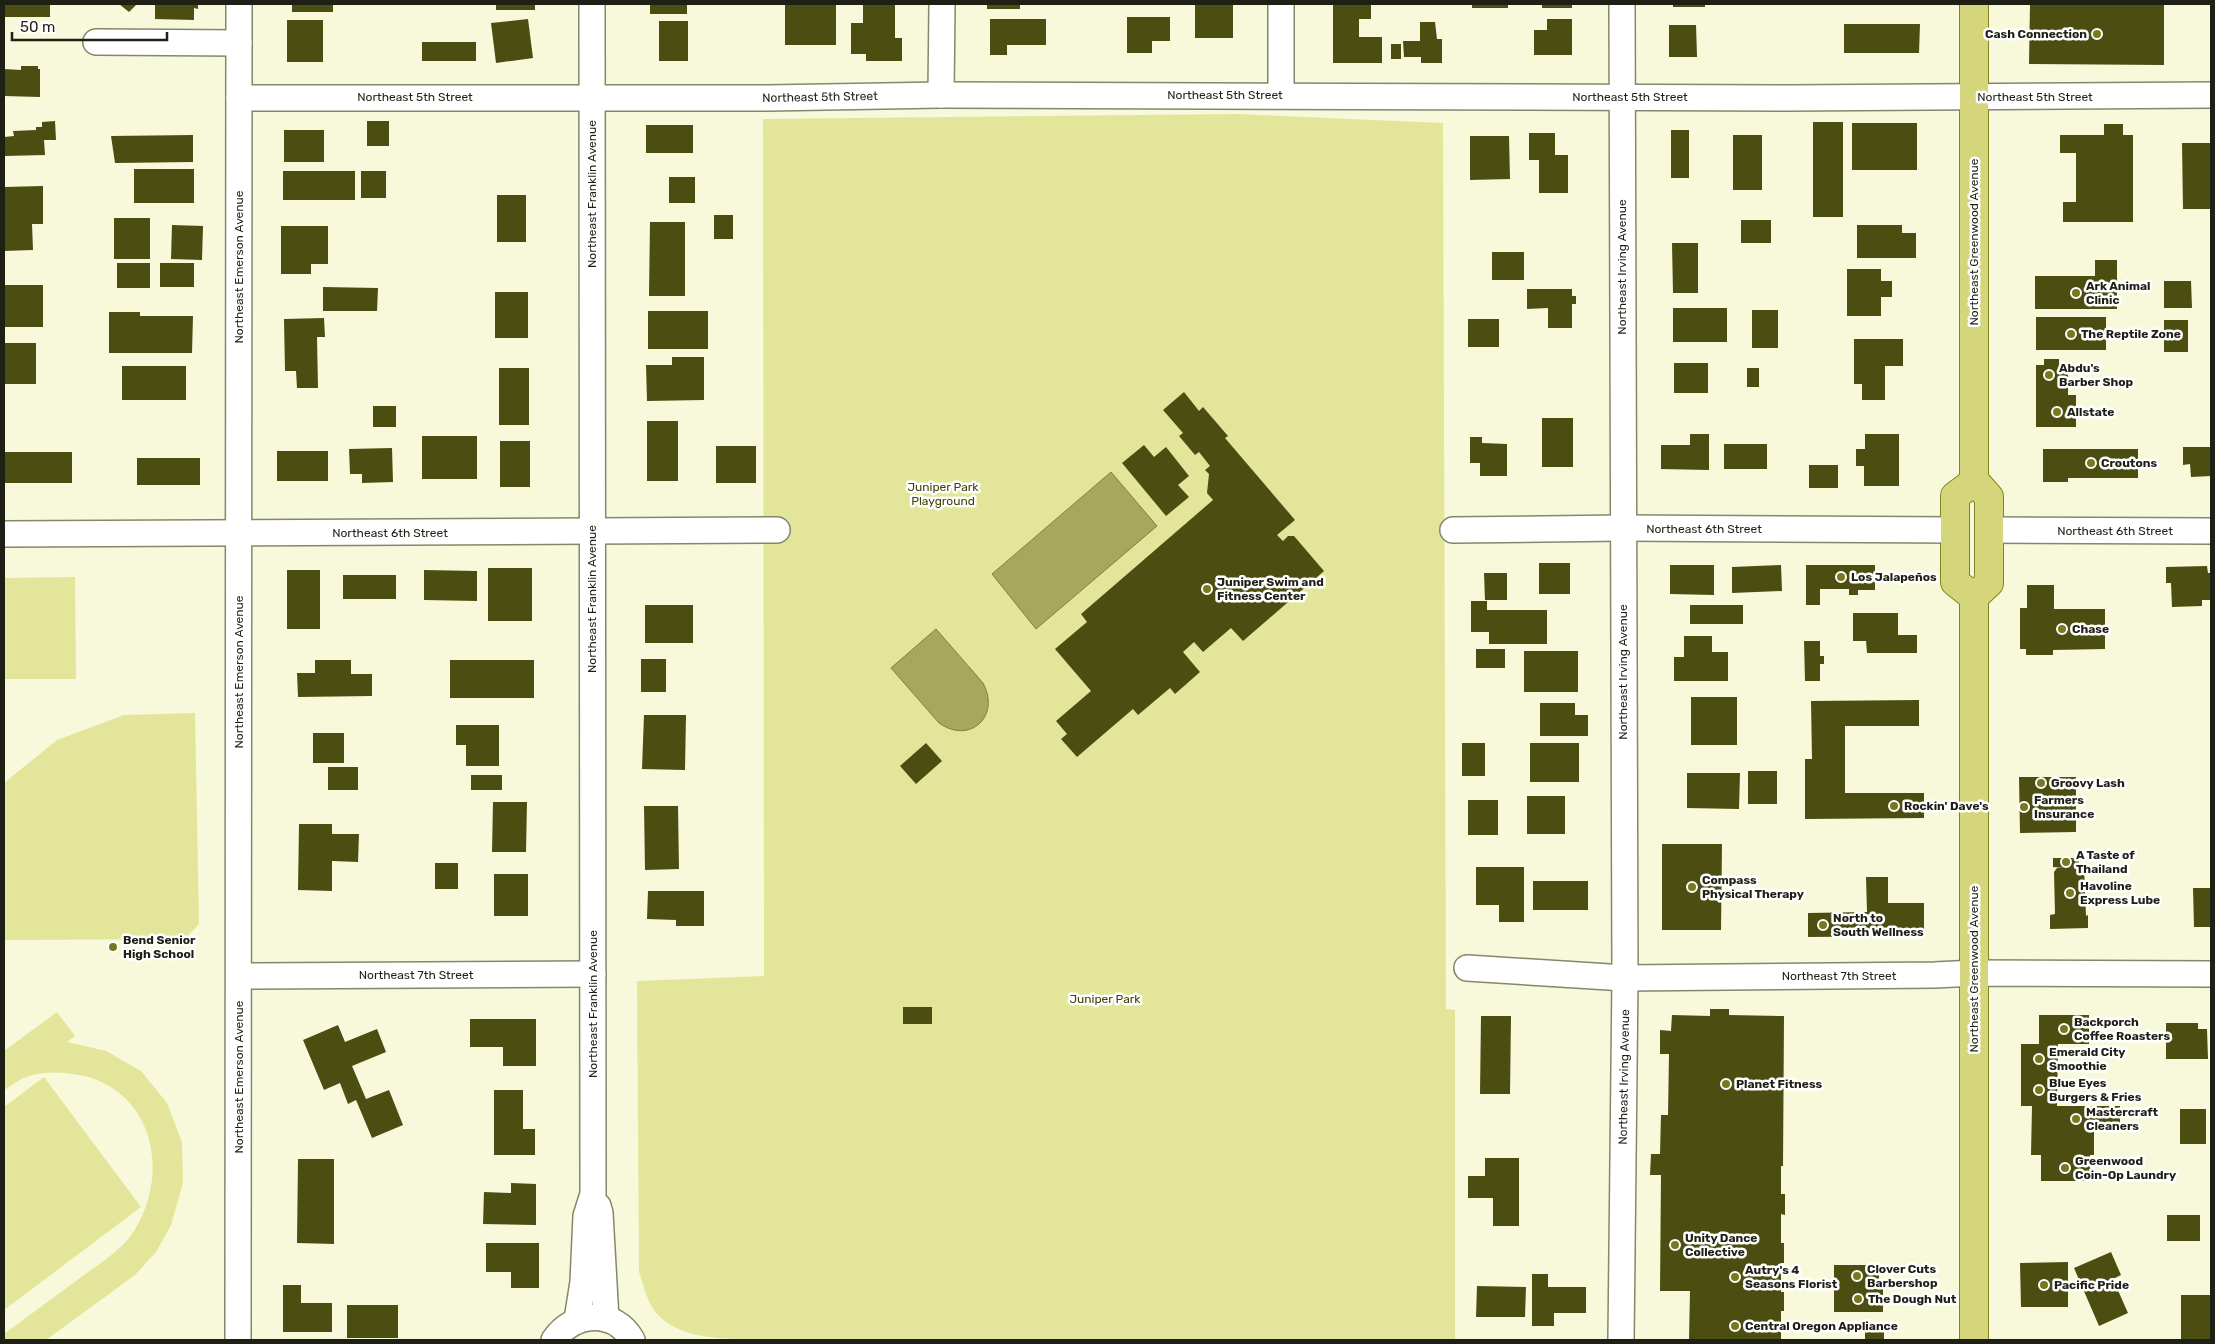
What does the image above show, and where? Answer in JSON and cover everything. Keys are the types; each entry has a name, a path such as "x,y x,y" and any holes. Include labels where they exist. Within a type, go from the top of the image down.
{"main road":[{"name":"Northeast Greenwood Avenue","path":"1974,4 1975,481"},
{"path":"1975,481 1989,498 1989,582 1974,598 1955,582 1955,496 1975,481"},
{"name":"Northeast Greenwood Avenue","path":"1974,598 1974,1340"}],"street":[{"name":"Northeast Emerson Avenue","path":"238,1340 240,976 239,4"},
{"name":"Northeast Franklin Avenue","path":"592,4 591,532 594,1194 600,1213 606,1319"},
{"path":"941,95 942,4"},
{"path":"1280,4 1280,95"},
{"name":"Northeast Irving Avenue","path":"1621,1340 1624,978 1622,4"},
{"path":"96,42 239,43"},
{"name":"Northeast 5th Street","path":"239,98 768,98 941,95 1974,98 2211,96"},
{"name":"Northeast 6th Street","path":"1453,530 1622,528 1955,530"},
{"name":"Northeast 6th Street","path":"4,534 777,530"},
{"name":"Northeast 6th Street","path":"1989,530 2211,531"},
{"name":"Northeast 7th Street","path":"1467,968 1624,978 1974,973 2211,974"},
{"name":"Northeast 7th Street","path":"240,976 593,974"},
{"name":"Northeast Franklin Avenue","path":"577,1320 583,1282 586,1216 594,1194"},
{"path":"554,1340 564,1328 577,1320 592,1317 606,1319 619,1325 632,1340"}],"green space":[{"name":"Juniper Park","path":"1238,114 1443,123 1446,1009 1455,1010 1455,1340 766,1340 710,1337 683,1331 671,1325 656,1313 647,1296 639,1272 637,981 764,976 763,119"},
{"path":"75,577 76,679 4,679 4,578"},
{"path":"195,713 199,924 185,939 4,940 4,783 57,740 124,715"},
{"path":"57,1012 75,1036 67,1042 106,1051 141,1071 167,1103 182,1142 183,1183 171,1225 156,1252 135,1275 46,1340 4,1340 4,1334 123,1245 134,1231 145,1208 151,1184 152,1159 148,1136 139,1115 124,1097 104,1083 79,1075 47,1073 24,1078 4,1090 4,1051"},
{"path":"44,1077 141,1207 4,1310 4,1107"}],"shaded area":[{"path":"1111,472 1157,526 1036,629 992,574"},
{"path":"936,629 983,683 988,695 988,706 985,716 979,724 971,729 961,731 951,729 939,723 891,668"}],"building":[{"path":"4,4 50,4 50,17 4,17"},
{"path":"119,4 137,4 129,12"},
{"path":"155,4 198,4 198,9 194,8 194,20 155,19"},
{"path":"292,4 333,4 333,12 292,12"},
{"path":"496,4 535,4 535,10 496,10"},
{"path":"650,4 687,4 687,14 650,14"},
{"path":"785,4 836,4 836,45 785,45"},
{"path":"863,4 895,4 895,38 902,38 902,61 866,61 866,54 851,54 851,23 863,23"},
{"path":"987,4 1020,4 1020,9 987,9"},
{"path":"1195,4 1233,4 1233,38 1195,38"},
{"path":"1333,4 1371,4 1371,19 1359,19 1359,37 1382,37 1382,63 1333,63"},
{"path":"1472,4 1508,4 1508,8 1472,8"},
{"path":"1542,4 1572,4 1572,8 1542,8"},
{"path":"1673,4 1705,4 1705,7 1673,7"},
{"name":"Cash Connection","path":"2030,4 2164,4 2164,65 2029,64"},
{"path":"1127,17 1170,17 1170,41 1152,41 1152,53 1127,53"},
{"path":"528,19 533,58 496,63 491,23"},
{"path":"990,19 1046,19 1046,45 1007,45 1007,55 990,55"},
{"path":"1547,19 1572,19 1572,55 1534,55 1534,30 1547,30"},
{"path":"287,20 323,20 323,62 287,62"},
{"path":"659,21 688,21 688,61 659,61"},
{"path":"1420,22 1435,22 1437,39 1442,39 1442,63 1421,63 1421,57 1404,57 1403,41 1420,41"},
{"path":"1844,24 1920,24 1919,53 1844,53"},
{"path":"1669,25 1696,25 1697,57 1669,57"},
{"path":"422,42 476,42 476,61 422,61"},
{"path":"1391,44 1401,44 1401,59 1391,59"},
{"path":"21,66 38,66 38,69 40,69 40,97 4,96 4,69 21,70"},
{"path":"55,121 56,140 44,140 45,155 5,156 4,137 14,136 13,131 36,130 36,127 42,127 42,122"},
{"path":"367,121 389,121 389,146 367,146"},
{"path":"1813,122 1843,122 1843,217 1813,217"},
{"path":"1852,123 1917,123 1917,170 1852,170"},
{"path":"2104,124 2123,124 2123,135 2133,135 2133,222 2063,222 2063,202 2076,202 2076,153 2060,153 2060,135 2104,135"},
{"path":"646,125 693,125 693,153 646,153"},
{"path":"284,130 324,130 324,162 284,162"},
{"path":"1671,130 1689,130 1689,178 1671,178"},
{"path":"1529,133 1555,133 1555,155 1568,155 1568,193 1539,193 1539,160 1529,160"},
{"path":"193,135 193,162 115,163 111,136"},
{"path":"1733,135 1762,135 1762,190 1733,190"},
{"path":"1470,136 1509,136 1510,179 1470,180"},
{"path":"2182,143 2211,143 2211,209 2183,209"},
{"path":"134,169 194,169 194,203 134,203"},
{"path":"283,171 355,171 355,200 283,200"},
{"path":"361,171 386,171 386,198 361,198"},
{"path":"669,177 695,177 695,203 669,203"},
{"path":"43,186 43,224 32,224 33,250 4,251 4,187"},
{"path":"497,195 526,195 526,242 497,242"},
{"path":"714,215 733,215 733,239 714,239"},
{"path":"114,218 150,218 150,259 114,259"},
{"path":"1741,220 1771,220 1771,243 1741,243"},
{"path":"650,222 685,222 685,296 649,296"},
{"path":"172,225 203,226 202,260 171,259"},
{"path":"1857,225 1902,225 1902,233 1916,233 1916,258 1857,258"},
{"path":"281,226 328,226 328,264 311,264 311,274 281,274"},
{"path":"1672,243 1698,243 1698,293 1673,293"},
{"path":"1492,252 1524,252 1524,280 1492,280"},
{"name":"Ark Animal Clinic","path":"2095,260 2117,260 2117,309 2035,309 2035,276 2095,276"},
{"path":"117,263 150,263 150,288 117,288"},
{"path":"160,263 194,263 194,287 160,287"},
{"path":"1847,269 1881,269 1881,281 1892,281 1892,297 1881,297 1881,316 1847,316"},
{"path":"2164,281 2191,281 2192,308 2164,308"},
{"path":"4,285 43,285 43,327 4,327"},
{"path":"323,287 378,288 377,311 323,311"},
{"path":"1527,289 1572,289 1572,296 1576,296 1576,304 1572,304 1572,328 1548,328 1548,308 1527,309"},
{"path":"495,292 528,292 528,338 495,338"},
{"path":"1673,308 1727,308 1727,342 1673,342"},
{"path":"1752,310 1778,310 1778,348 1752,348"},
{"path":"648,311 708,311 708,349 648,349"},
{"path":"109,312 140,312 140,316 193,316 192,353 109,353"},
{"name":"The Reptile Zone","path":"2036,317 2106,317 2106,350 2036,350"},
{"path":"324,318 325,337 317,337 318,388 297,388 296,371 285,371 284,319"},
{"path":"1468,319 1499,319 1499,347 1468,347"},
{"path":"2164,320 2188,320 2188,352 2164,352"},
{"path":"1854,339 1903,339 1903,366 1885,366 1885,400 1862,400 1862,384 1854,384"},
{"path":"4,343 36,343 36,384 4,384"},
{"path":"672,357 704,357 704,400 647,401 646,365 672,365"},
{"path":"2044,359 2059,359 2059,366 2068,366 2068,395 2076,395 2076,427 2036,427 2036,365 2044,365"},
{"path":"1674,363 1708,363 1708,393 1674,393"},
{"path":"122,366 186,366 186,400 122,400"},
{"path":"499,368 529,368 529,425 499,425"},
{"path":"1747,368 1759,368 1759,387 1747,387"},
{"name":"Juniper Swim and Fitness Center","path":"1184,392 1199,411 1203,407 1228,436 1225,438 1295,520 1277,535 1283,541 1288,536 1294,536 1324,571 1243,641 1231,628 1203,652 1194,642 1183,652 1200,672 1175,694 1170,688 1138,715 1133,709 1077,757 1061,739 1067,734 1056,721 1091,691 1055,649 1087,622 1081,614 1213,500 1207,493 1209,474 1205,470 1210,466 1199,452 1195,455 1179,436 1183,433 1163,410"},
{"path":"373,406 396,406 396,427 373,427"},
{"path":"1542,418 1573,418 1573,467 1542,467"},
{"path":"647,421 678,421 678,481 647,481"},
{"path":"1690,434 1709,434 1709,470 1661,469 1661,445 1690,445"},
{"path":"1865,434 1899,434 1899,486 1864,486 1864,466 1856,466 1856,449 1865,449"},
{"path":"422,436 477,436 477,479 422,479"},
{"path":"1470,437 1482,437 1482,443 1507,444 1507,476 1480,476 1480,463 1470,463"},
{"path":"500,441 530,441 530,487 500,487"},
{"path":"1724,444 1767,444 1767,469 1724,469"},
{"path":"1144,445 1154,457 1166,447 1189,476 1178,485 1189,497 1166,516 1122,463"},
{"path":"716,446 756,446 756,483 716,483"},
{"path":"2183,447 2211,447 2211,476 2191,477 2190,464 2183,465"},
{"path":"392,448 393,482 362,483 362,474 350,474 349,449"},
{"name":"Croutons","path":"2043,449 2138,449 2138,478 2068,478 2068,482 2043,482"},
{"path":"277,451 328,451 328,481 277,481"},
{"path":"4,452 72,452 72,483 4,483"},
{"path":"137,458 200,458 200,485 137,485"},
{"path":"1809,465 1838,465 1838,488 1809,488"},
{"path":"1539,563 1570,563 1570,594 1539,594"},
{"path":"1670,565 1714,565 1714,595 1670,594"},
{"path":"1781,565 1782,591 1732,593 1732,567"},
{"name":"Los Jalapeños","path":"1806,565 1875,565 1875,590 1858,590 1858,595 1849,595 1849,589 1820,589 1820,605 1806,605"},
{"path":"2207,566 2208,573 2211,573 2211,600 2202,600 2202,606 2172,607 2171,583 2166,583 2166,567"},
{"path":"488,568 532,568 532,621 488,621"},
{"path":"287,570 320,570 320,629 287,629"},
{"path":"424,570 477,571 477,601 424,600"},
{"path":"1484,573 1507,573 1507,600 1485,600"},
{"path":"343,575 396,575 396,599 343,599"},
{"name":"Chase","path":"2027,585 2054,585 2054,609 2105,609 2105,649 2053,650 2053,655 2026,655 2026,649 2020,649 2020,608 2027,608"},
{"path":"1471,601 1487,601 1487,610 1547,610 1547,644 1489,644 1489,632 1471,632"},
{"path":"645,605 693,605 693,643 645,643"},
{"path":"1690,605 1743,605 1743,624 1690,624"},
{"path":"1853,613 1898,613 1898,635 1917,635 1917,653 1867,653 1866,641 1853,641"},
{"path":"1684,636 1712,636 1712,652 1728,652 1728,681 1674,681 1674,657 1684,657"},
{"path":"1804,641 1820,641 1820,656 1824,656 1824,664 1820,664 1820,681 1805,681"},
{"path":"1476,649 1505,649 1505,668 1476,668"},
{"path":"1524,651 1578,651 1578,692 1524,692"},
{"path":"641,659 666,659 666,692 641,692"},
{"path":"315,660 351,660 351,674 372,674 372,696 298,697 297,673 315,673"},
{"path":"450,660 534,660 534,698 450,698"},
{"path":"1691,697 1737,697 1737,745 1691,745"},
{"path":"1919,700 1919,726 1845,726 1845,793 1924,793 1924,818 1805,819 1805,759 1812,759 1811,701"},
{"path":"1540,703 1575,703 1575,715 1588,715 1588,736 1540,736"},
{"path":"644,715 686,715 685,770 642,769"},
{"path":"456,725 499,725 499,766 466,766 466,745 456,745"},
{"path":"313,733 344,733 344,763 313,763"},
{"path":"926,743 942,761 916,784 900,766"},
{"path":"1462,743 1485,743 1485,776 1462,776"},
{"path":"1530,743 1579,743 1579,782 1530,782"},
{"path":"328,767 358,767 358,790 328,790"},
{"path":"1748,771 1777,771 1777,804 1748,804"},
{"path":"1687,773 1740,773 1739,809 1687,808"},
{"path":"471,775 502,775 502,790 471,790"},
{"path":"2019,777 2076,777 2076,832 2020,833"},
{"path":"1527,796 1565,796 1565,834 1527,834"},
{"path":"1468,800 1498,800 1498,835 1468,835"},
{"path":"493,802 527,802 526,852 492,852"},
{"path":"644,806 678,806 679,869 645,870"},
{"path":"299,824 332,824 332,834 359,834 358,862 332,861 332,891 298,890"},
{"name":"Compass Physical Therapy","path":"1662,844 1722,844 1721,930 1662,930"},
{"name":"Havoline Express Lube","path":"2053,858 2079,858 2079,868 2084,867 2088,928 2050,929 2050,915 2055,914 2054,872 2057,868 2064,868 2053,867"},
{"path":"435,863 458,863 458,889 435,889"},
{"path":"1476,867 1524,867 1524,922 1499,922 1499,905 1476,905"},
{"path":"494,874 528,874 528,916 494,916"},
{"path":"1866,877 1888,877 1888,903 1924,903 1924,936 1808,937 1808,913 1867,912"},
{"path":"1533,881 1588,881 1588,910 1533,910"},
{"path":"2193,888 2211,888 2211,927 2194,927"},
{"path":"648,891 704,891 704,926 676,926 676,920 647,919"},
{"path":"903,1007 932,1007 932,1024 903,1024"},
{"path":"1710,1009 1729,1009 1729,1015 1784,1016 1783,1166 1781,1166 1781,1194 1785,1194 1785,1215 1781,1214 1781,1243 1784,1243 1784,1263 1781,1263 1781,1292 1784,1292 1784,1311 1781,1311 1781,1340 1689,1340 1690,1291 1660,1291 1661,1175 1650,1175 1651,1154 1660,1154 1661,1115 1668,1115 1669,1054 1660,1054 1660,1030 1671,1031 1672,1015 1710,1016"},
{"path":"2039,1015 2089,1015 2089,1044 2058,1044 2057,1106 2120,1106 2120,1131 2094,1131 2094,1155 2090,1155 2090,1181 2041,1181 2041,1155 2031,1155 2032,1106 2021,1106 2021,1044 2039,1044"},
{"path":"1481,1016 1511,1016 1510,1094 1480,1094"},
{"path":"470,1019 536,1019 536,1066 503,1066 503,1047 470,1047"},
{"path":"2166,1023 2198,1023 2198,1029 2207,1029 2208,1059 2166,1059"},
{"path":"338,1025 345,1042 377,1029 386,1052 352,1066 366,1099 389,1090 403,1125 372,1138 356,1100 348,1104 340,1083 324,1090 303,1040"},
{"path":"494,1090 523,1090 523,1129 535,1129 535,1155 494,1155"},
{"path":"2180,1109 2206,1109 2206,1144 2180,1144"},
{"path":"1485,1158 1519,1158 1519,1226 1493,1226 1493,1198 1468,1198 1468,1176 1485,1176"},
{"path":"298,1159 334,1159 334,1244 297,1243"},
{"path":"511,1183 536,1184 536,1225 483,1224 484,1192 511,1193"},
{"path":"2167,1215 2200,1215 2200,1241 2167,1241"},
{"path":"486,1243 539,1243 539,1288 511,1288 511,1272 486,1272"},
{"path":"2111,1252 2121,1275 2113,1279 2128,1313 2099,1326 2074,1268"},
{"name":"Pacific Pride","path":"2068,1262 2068,1307 2021,1307 2020,1263"},
{"path":"1834,1265 1879,1265 1879,1287 1883,1287 1883,1312 1834,1312"},
{"path":"1532,1274 1548,1274 1548,1287 1586,1287 1586,1313 1554,1313 1554,1326 1532,1326"},
{"path":"283,1285 301,1285 301,1303 332,1303 332,1332 283,1332"},
{"path":"1477,1286 1526,1287 1525,1317 1476,1317"},
{"path":"2181,1295 2211,1295 2211,1340 2181,1340"},
{"path":"347,1305 398,1305 398,1338 347,1338"},
{"path":"1865,1331 1884,1331 1884,1340 1865,1340"}],"place":[{"name":"Cash Connection","path":"2097,34"},
{"name":"Ark Animal Clinic","path":"2076,293"},
{"name":"The Reptile Zone","path":"2071,334"},
{"name":"Abdu's Barber Shop","path":"2049,375"},
{"name":"Allstate","path":"2057,412"},
{"name":"Croutons","path":"2091,463"},
{"name":"Los Jalapeños","path":"1841,577"},
{"name":"Juniper Swim and Fitness Center","path":"1207,589"},
{"name":"Chase","path":"2062,629"},
{"name":"Groovy Lash","path":"2041,783"},
{"name":"Rockin' Dave's","path":"1894,806"},
{"name":"Farmers Insurance","path":"2024,807"},
{"name":"A Taste of Thailand","path":"2066,862"},
{"name":"Compass Physical Therapy","path":"1692,887"},
{"name":"Havoline Express Lube","path":"2070,893"},
{"name":"North to South Wellness","path":"1823,925"},
{"name":"Bend Senior High School","path":"113,947"},
{"name":"Backporch Coffee Roasters","path":"2064,1029"},
{"name":"Emerald City Smoothie","path":"2039,1059"},
{"name":"Planet Fitness","path":"1726,1084"},
{"name":"Blue Eyes Burgers & Fries","path":"2039,1090"},
{"name":"Mastercraft Cleaners","path":"2076,1119"},
{"name":"Greenwood Coin-Op Laundry","path":"2065,1168"},
{"name":"Unity Dance Collective","path":"1675,1245"},
{"name":"Clover Cuts Barbershop","path":"1857,1276"},
{"name":"Autry's 4 Seasons Florist","path":"1735,1277"},
{"name":"Pacific Pride","path":"2044,1285"},
{"name":"The Dough Nut","path":"1858,1299"},
{"name":"Central Oregon Appliance","path":"1735,1326"}],"park label":[{"name":"Juniper Park Playground","path":"943,494"}]}
